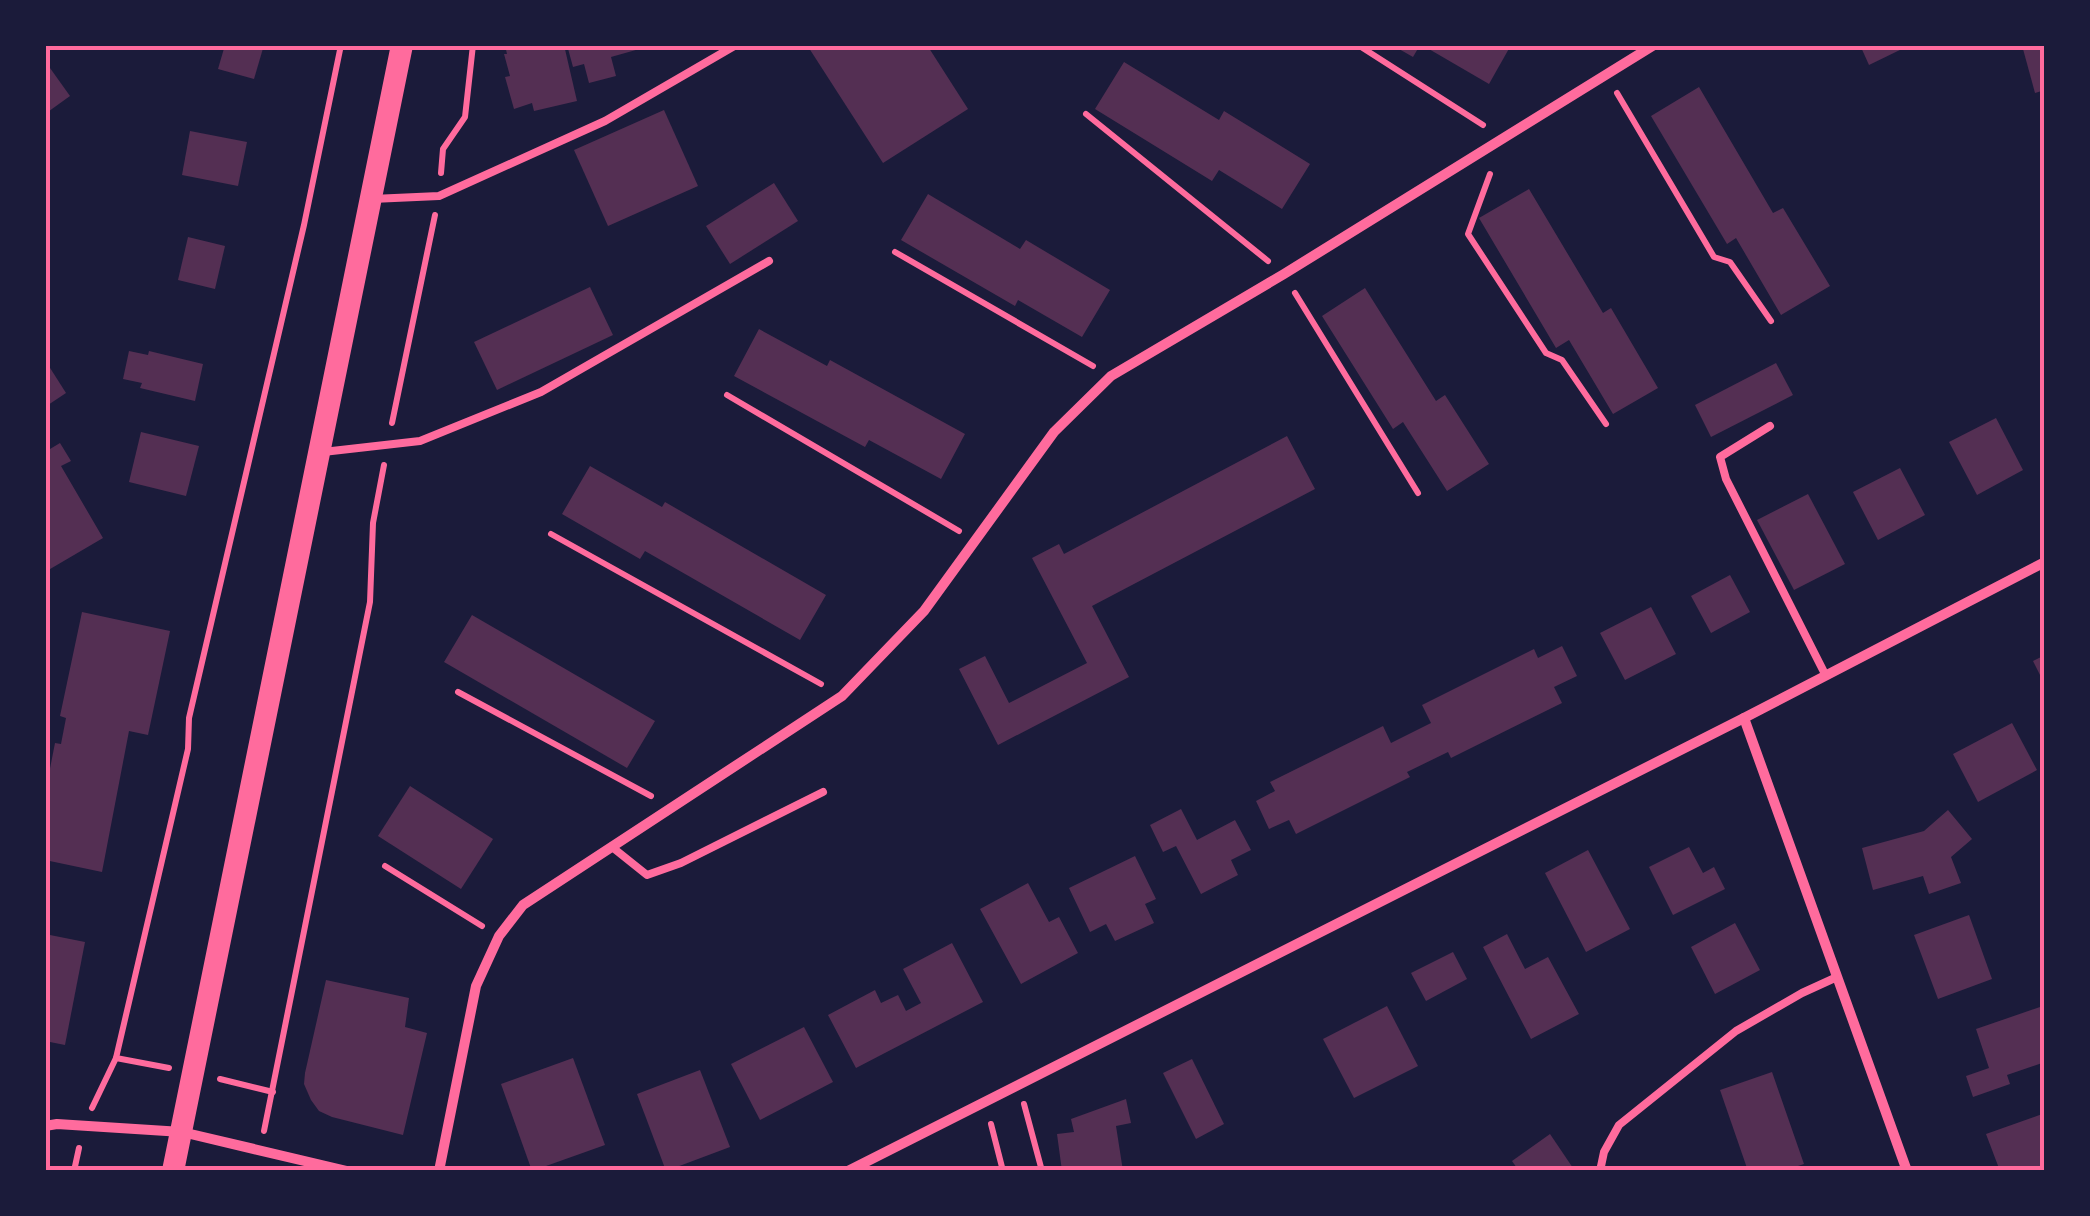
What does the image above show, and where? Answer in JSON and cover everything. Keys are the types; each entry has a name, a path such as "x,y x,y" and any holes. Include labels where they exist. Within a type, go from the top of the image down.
{"main road":[{"path":"173,1171 402,45"}],"street":[{"path":"439,1171 476,986 500,936 523,905 842,696 924,611 1054,432 1111,376 1654,45"},
{"path":"848,1171 2045,562"},
{"path":"1744,718 1906,1171"},
{"path":"45,1126 182,1132 347,1171"}],"lane":[{"path":"370,199 439,196 606,121 736,45"},
{"path":"319,453 420,440 541,392 769,261"},
{"path":"1770,426 1720,457 1726,479 1826,676"},
{"path":"612,847 646,875 696,856 823,792"},
{"path":"1600,1171 1604,1152 1619,1125 1736,1031 1837,977"}],"path":[{"path":"74,1171 84,1126 116,1058 188,749 188,718 304,225 341,45"},
{"path":"260,1151 370,602 373,523 439,196 443,150 464,116 473,45"},
{"path":"1358,45 1504,138 1468,234 1546,353 1562,360 1606,424"},
{"path":"1606,75 1714,257 1730,262 1770,321"},
{"path":"1086,114 1284,274 1418,493"},
{"path":"895,252 1111,376"},
{"path":"727,395 976,541"},
{"path":"551,534 842,696"},
{"path":"458,692 672,808"},
{"path":"385,866 500,936"},
{"path":"1018,1084 1042,1171"},
{"path":"986,1100 1003,1171"}],"building":[{"path":"225,45 264,45 254,79 218,69"},
{"path":"505,45 564,45 577,101 534,111 532,103 514,109 505,77 510,76"},
{"path":"567,45 650,46 611,57 616,76 589,83 584,64 573,67"},
{"path":"807,45 927,45 968,109 883,163"},
{"path":"1392,45 1420,45 1413,57"},
{"path":"1422,45 1511,45 1489,84"},
{"path":"1860,45 1902,45 1904,48 1869,65"},
{"path":"2045,45 2045,90 2035,93 2023,49"},
{"path":"45,61 70,96 45,114"},
{"path":"1124,62 1219,120 1224,111 1310,164 1282,209 1219,170 1212,181 1095,109"},
{"path":"1699,87 1773,213 1783,208 1830,286 1781,315 1736,238 1727,244 1651,116"},
{"path":"664,110 698,186 608,226 574,150"},
{"path":"190,131 247,142 238,186 182,175"},
{"path":"774,183 798,221 730,264 706,226"},
{"path":"1529,189 1603,313 1611,308 1658,388 1613,414 1569,340 1556,348 1479,218"},
{"path":"928,194 1020,249 1026,240 1110,290 1082,337 1018,300 1015,306 901,240"},
{"path":"188,237 225,246 215,289 178,280"},
{"path":"590,287 613,335 497,390 474,342"},
{"path":"1365,288 1436,401 1445,395 1489,464 1447,491 1403,422 1393,429 1322,316"},
{"path":"759,329 827,366 830,360 965,434 941,479 869,440 865,447 734,376"},
{"path":"129,351 148,355 149,351 203,364 195,401 140,388 142,383 123,379"},
{"path":"45,360 66,393 45,407"},
{"path":"1776,363 1793,395 1711,437 1695,405"},
{"path":"1996,418 2023,470 1977,495 1949,442"},
{"path":"141,432 199,446 186,496 129,482"},
{"path":"1287,436 1315,489 1092,606 1129,677 998,745 959,669 985,656 1009,703 1087,663 1032,558 1059,544 1064,554"},
{"path":"60,443 71,461 61,466 103,538 45,572 45,452"},
{"path":"590,466 662,507 665,502 826,595 800,640 645,551 640,559 562,514"},
{"path":"1900,468 1925,515 1878,540 1853,492"},
{"path":"1808,494 1845,564 1794,590 1757,520"},
{"path":"1730,575 1750,612 1711,633 1691,596"},
{"path":"1651,607 1676,654 1625,680 1600,633"},
{"path":"82,612 170,631 148,735 129,731 102,872 45,860 45,794 55,743 61,744 66,718 60,716"},
{"path":"472,615 655,721 627,768 444,662"},
{"path":"1562,646 1577,676 1554,687 1562,703 1451,758 1448,752 1407,772 1410,777 1296,834 1289,820 1269,829 1256,801 1275,791 1270,782 1383,726 1391,743 1431,723 1422,705 1534,649 1538,658"},
{"path":"2045,655 2045,685 2033,661"},
{"path":"2012,723 2037,770 1978,802 1953,754"},
{"path":"410,786 493,839 461,889 378,836"},
{"path":"1181,809 1197,840 1235,820 1251,850 1231,860 1238,875 1201,894 1176,846 1163,852 1150,825"},
{"path":"1948,810 1972,839 1951,857 1961,883 1929,894 1923,876 1873,890 1862,848 1924,831"},
{"path":"1689,847 1703,873 1714,867 1725,889 1673,915 1649,867"},
{"path":"1588,850 1630,929 1586,952 1545,873"},
{"path":"1135,856 1156,899 1145,904 1154,923 1115,941 1106,924 1090,932 1069,888"},
{"path":"1028,883 1049,922 1059,917 1078,953 1021,984 980,909"},
{"path":"1969,915 1992,979 1938,999 1914,935"},
{"path":"1735,923 1760,970 1715,994 1691,947"},
{"path":"45,934 85,942 65,1045 45,1041"},
{"path":"1507,934 1525,969 1548,957 1579,1014 1531,1039 1483,947"},
{"path":"952,943 983,1002 856,1068 828,1015 875,990 881,1003 898,995 906,1011 921,1003 903,969"},
{"path":"1453,952 1467,979 1426,1001 1411,973"},
{"path":"326,980 409,998 405,1027 427,1033 403,1135 332,1117 319,1111 311,1100 304,1084 305,1073"},
{"path":"1387,1006 1418,1066 1354,1098 1323,1039"},
{"path":"2040,1007 2045,1021 2045,1062 2007,1075 2010,1084 1973,1097 1966,1076 1989,1068 1976,1029"},
{"path":"804,1027 833,1082 760,1120 731,1064"},
{"path":"573,1058 605,1145 532,1171 501,1084"},
{"path":"1192,1059 1224,1124 1196,1139 1163,1073"},
{"path":"700,1070 730,1147 666,1171 637,1094"},
{"path":"1772,1072 1804,1164 1783,1171 1748,1171 1720,1090"},
{"path":"1126,1099 1131,1123 1116,1126 1123,1171 1062,1171 1057,1134 1074,1132 1071,1119"},
{"path":"2045,1113 2045,1166 2031,1171 2000,1171 1986,1134"},
{"path":"1550,1134 1575,1171 1519,1171 1512,1161"}]}
